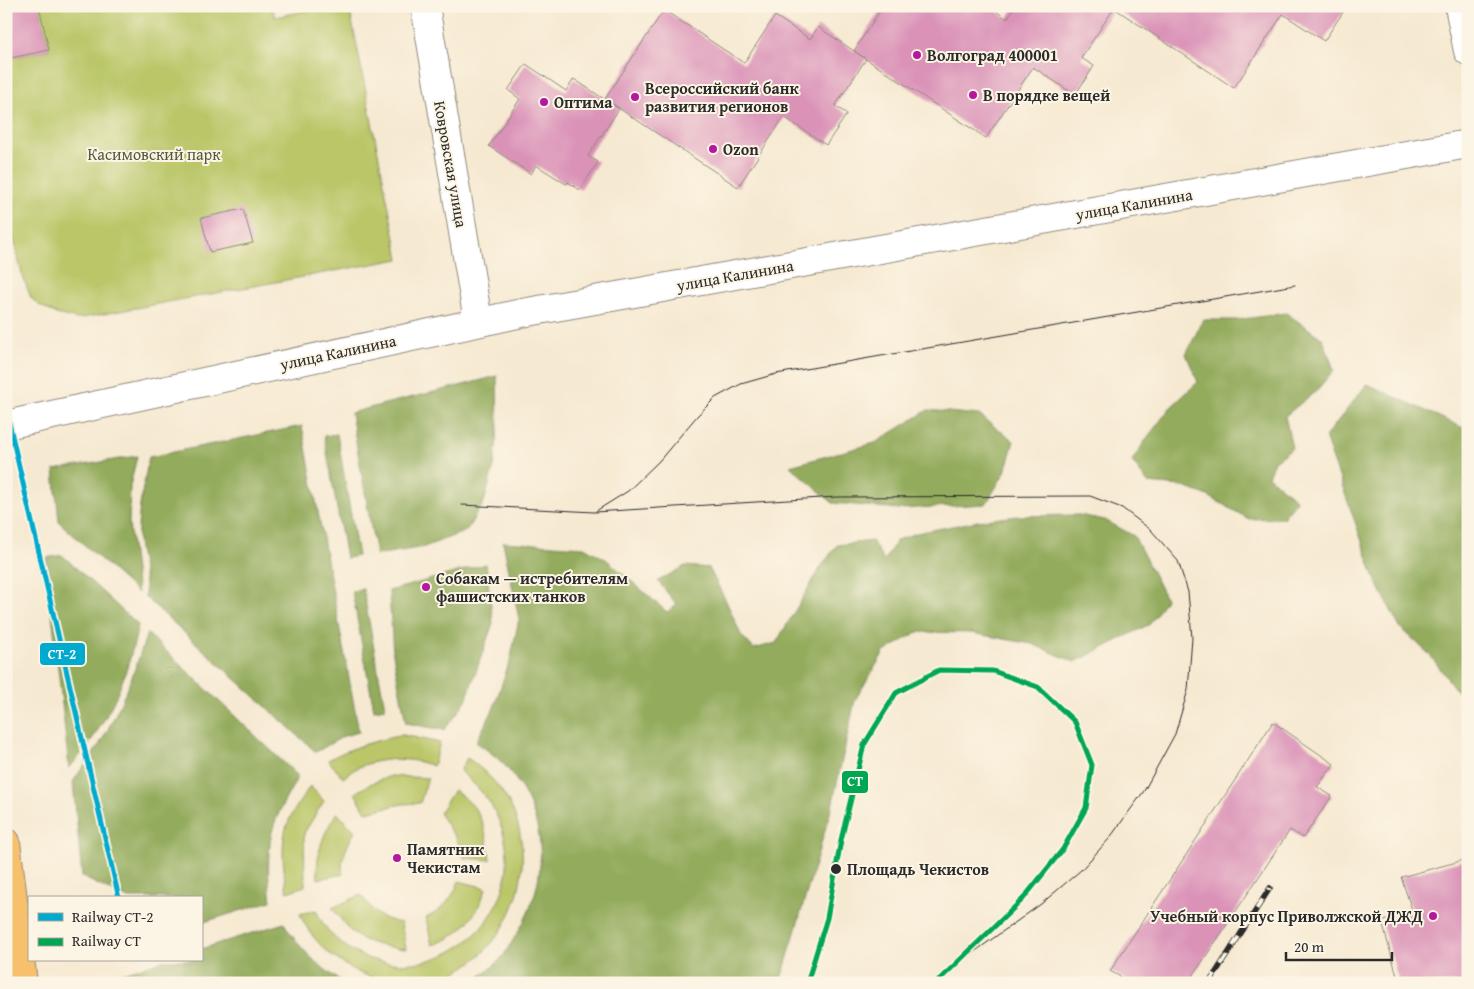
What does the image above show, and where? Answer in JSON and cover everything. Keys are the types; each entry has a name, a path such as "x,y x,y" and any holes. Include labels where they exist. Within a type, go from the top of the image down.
{"main road":[{"path":"6,842 23,983"}],"street":[{"name":"Ковровская улица","path":"425,6 452,174 478,321 480,321"},
{"path":"1459,6 1468,51"},
{"name":"улица Калинина","path":"6,425 480,321 1468,144"}],"green space":[{"name":"Касимовский парк","path":"39,6 272,6 275,17 330,6 349,6 399,259 77,319 56,314 39,305 31,298 22,274 6,205 6,59 49,50"},
{"path":"1286,313 1323,339 1334,370 1316,391 1285,416 1292,448 1274,461 1268,476 1297,500 1283,518 1249,519 1206,495 1181,486 1148,483 1132,461 1170,408 1198,382 1186,354 1203,320 1237,320"},
{"path":"497,376 498,429 494,466 484,502 466,531 424,547 376,555 351,413"},
{"path":"1367,384 1468,430 1468,706 1430,655 1399,626 1376,581 1325,437"},
{"path":"928,410 979,415 1014,441 1005,472 986,504 899,509 833,503 790,466 875,443"},
{"path":"302,426 359,732 344,736 316,752 145,597 145,582 138,539 140,507 149,457"},
{"path":"337,434 358,556 346,558 324,436"},
{"path":"137,456 130,486 129,524 138,593 59,522 54,470"},
{"path":"1079,515 1105,520 1134,536 1166,599 1150,624 1075,662 1032,644 972,633 917,632 884,652 855,700 832,806 779,983 471,983 495,965 507,950 526,916 535,895 539,873 540,851 538,830 532,809 522,789 508,769 476,742 493,710 511,657 519,619 503,542 584,547 607,560 667,612 677,605 658,581 685,566 709,568 741,635 754,649 776,643 821,567 837,545 872,541 884,561 897,540 917,533 978,521 1018,516"},
{"path":"62,555 138,625 122,683 114,701 94,736 69,768 46,558"},
{"path":"486,564 493,623 466,700 444,730 406,723 393,654 389,591"},
{"path":"363,589 385,708 374,710 352,591"},
{"path":"147,633 298,776 280,810 272,832 268,867 271,901 202,923 202,896 122,896 82,877 73,782 98,747 113,720 137,663"},
{"path":"403,735 440,743 433,766 415,761 396,759 377,761 353,770 343,778 328,760 365,744"},
{"path":"467,758 490,777 503,792 516,819 522,847 521,875 514,903 502,928 485,950 463,968 438,979 409,983 393,982 369,977 354,970 332,956 319,944 308,930 300,914 316,910 329,932 348,949 364,957 397,964 428,960 456,948 480,930 496,905 506,877 506,846 493,808 480,791 460,771"},
{"path":"391,776 428,778 420,803 402,804 366,812 355,793 372,783"},
{"path":"310,786 324,801 304,833 305,886 287,892 283,854 285,832 292,814"},
{"path":"454,790 471,804 477,812 483,824 490,860 464,858 457,840 439,813"},
{"path":"337,813 355,831 343,857 343,874 318,879 317,870 321,844"},
{"path":"459,881 486,888 478,908 459,931 451,937 432,945 426,918 446,903"},
{"path":"361,895 370,907 382,917 401,923 406,949 378,945 359,937 347,928 332,908"},
{"path":"284,923 310,957 344,983 92,983 159,962 202,962 202,949"}],"building":[{"path":"6,6 39,6 49,50 6,59"},
{"path":"883,6 989,6 1007,19 1015,6 1347,6 1324,41 1283,14 1234,88 1114,8 1081,58 1094,66 1075,95 1033,67 986,138 854,51"},
{"path":"664,10 744,63 775,16 810,39 818,27 866,59 835,106 847,114 826,145 784,117 738,187 605,99"},
{"path":"526,64 566,91 574,79 619,109 588,156 598,162 580,190 568,182 566,184 536,165 531,174 489,146 520,99 508,90"},
{"path":"243,209 253,243 210,252 201,218"},
{"path":"1273,722 1334,764 1317,787 1332,796 1303,838 1290,830 1188,983 1132,983 1110,971"},
{"name":"Учебный корпус Приволжской ДЖД","path":"1468,859 1468,983 1399,983 1382,922 1412,910 1401,877"}],"tram line":[{"path":"596,511 628,491 659,461 715,398 741,384 776,374 1295,285"},
{"path":"462,505 594,512 837,497 1090,496 1122,508 1151,530 1178,561 1188,592 1192,638 1188,690 1175,734 1144,791 1109,839 1081,870 1041,904 956,965"}],"railway":[{"path":"1209,983 1270,888"}],"rail line":[{"name":"СТ-2","path":"6,410 119,896"},
{"name":"СТ","path":"807,983 827,918 841,840 864,745 896,693 939,670 993,671 1038,687 1075,722 1092,765 1086,808 1063,849 1023,899 936,983"}],"place":[{"name":"Волгоград 400001","path":"917,55"},
{"name":"В порядке вещей","path":"973,95"},
{"name":"Всероссийский банк развития регионов","path":"635,97"},
{"name":"Оптима","path":"544,102"},
{"name":"Ozon","path":"713,149"},
{"name":"Собакам — истребителям фашистских танков","path":"426,587"},
{"name":"Памятник Чекистам","path":"397,858"},
{"name":"Площадь Чекистов","path":"836,869"},
{"name":"Учебный корпус Приволжской ДЖД","path":"1433,916"}]}
